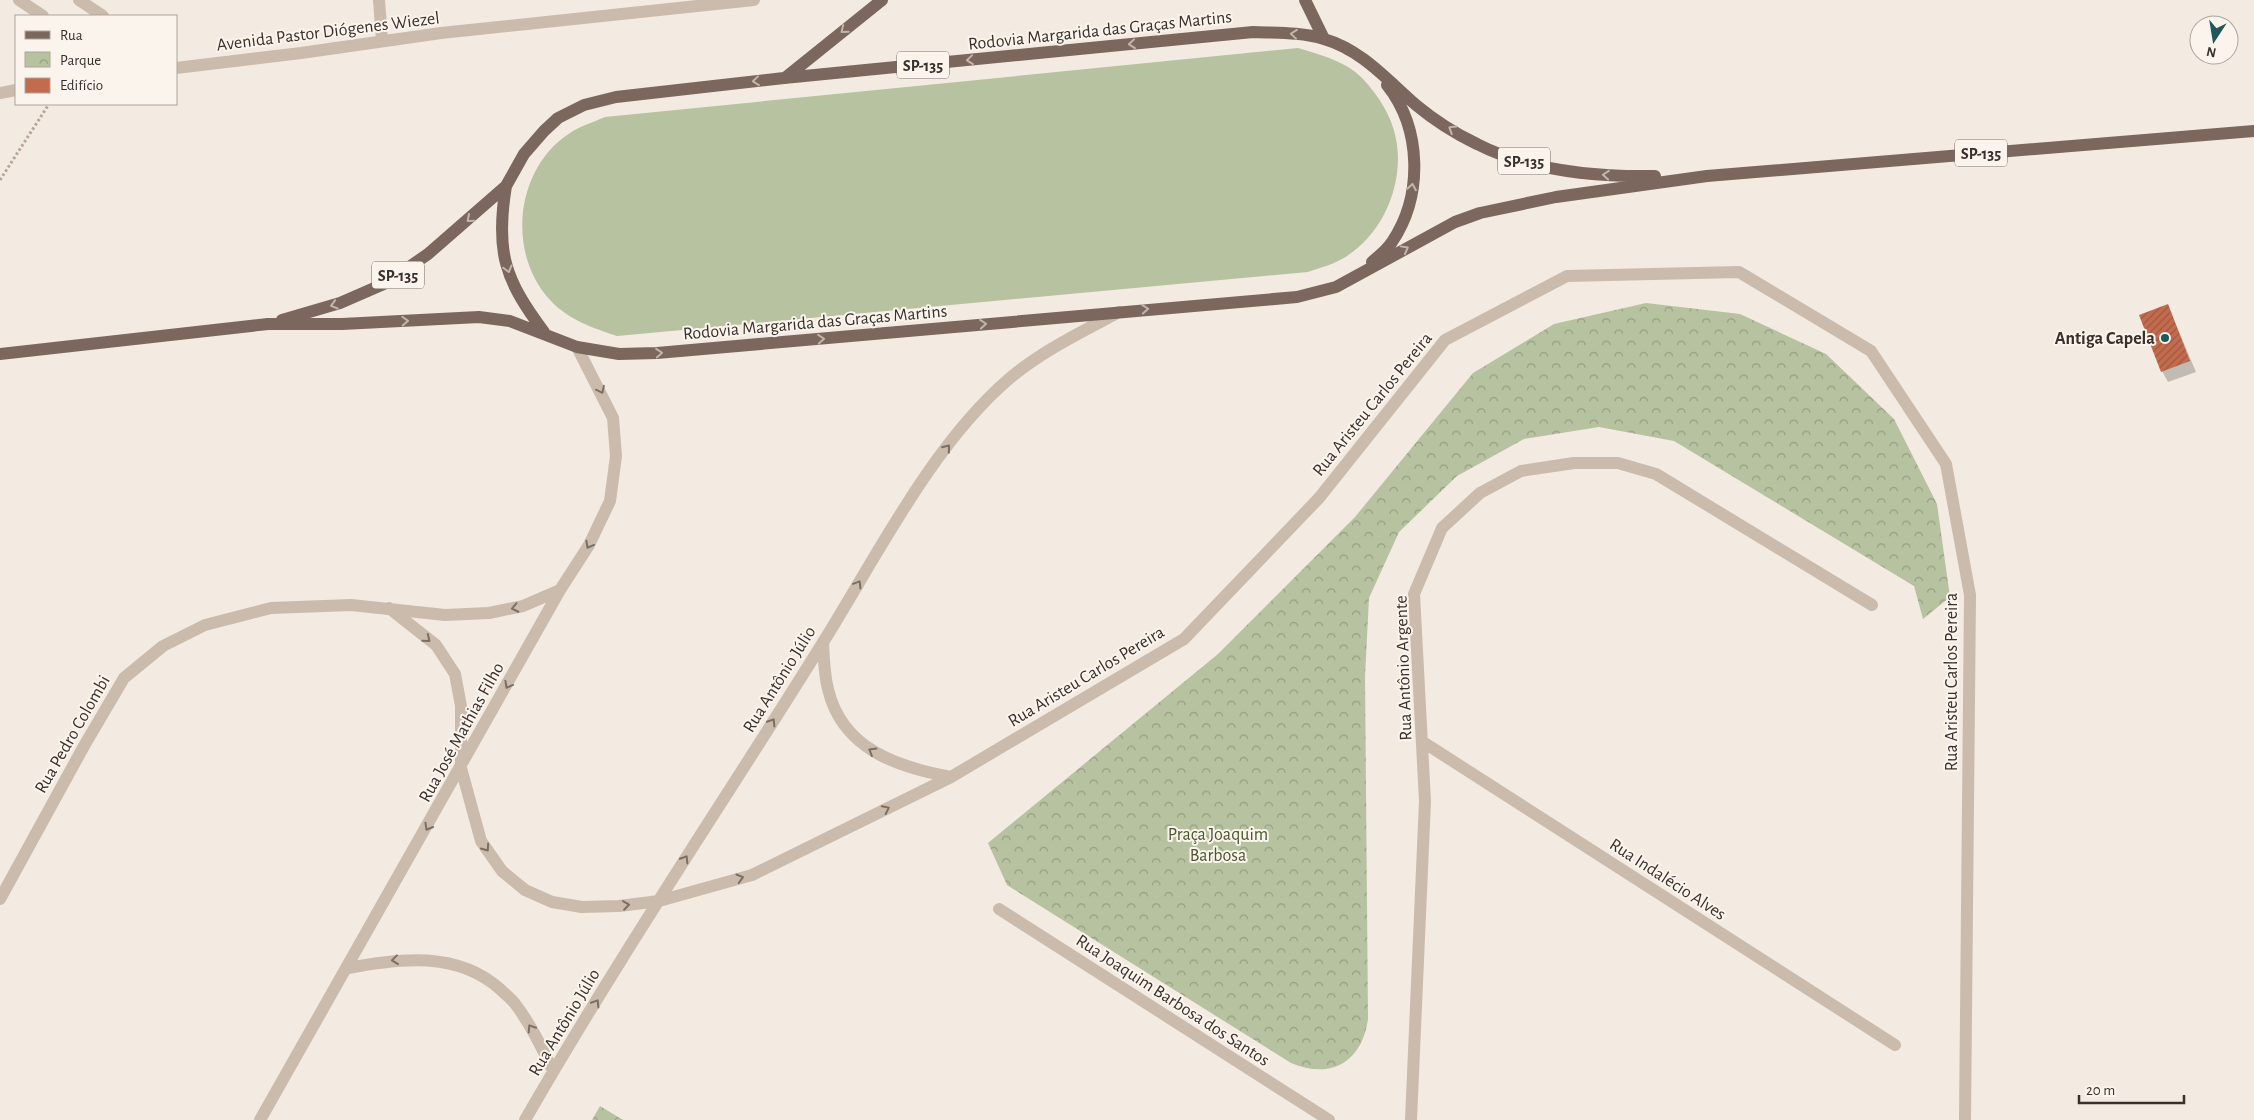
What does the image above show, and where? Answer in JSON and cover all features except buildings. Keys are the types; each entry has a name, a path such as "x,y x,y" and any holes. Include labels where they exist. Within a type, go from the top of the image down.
{"main road":[{"path":"784,78 882,0"},
{"path":"1305,0 1324,39"},
{"name":"Rodovia Margarida das Graças Martins","path":"268,324 340,303 386,283 428,254 506,186 524,154 544,131 558,118 584,105 616,97 784,78 1253,32 1294,33 1324,39 1348,49 1370,64 1418,106 1441,122 1477,144 1511,157 1584,174 1622,177 1707,176"},
{"path":"1362,272 1391,244 1402,223 1410,201 1414,172 1413,144 1406,116 1393,93 1370,64"},
{"name":"Rodovia Margarida das Graças Martins","path":"0,354 268,324 342,324 479,317 510,321 544,332 577,347 619,354 657,354 1121,311 1297,297 1336,286 1455,222 1480,213 1556,197 1707,176 2254,131"},
{"path":"506,186 501,214 502,240 506,264 512,285 544,332"}],"street":[{"path":"19,0 42,15"},
{"path":"79,0 102,15"},
{"path":"379,0 382,40"},
{"name":"Avenida Pastor Diógenes Wiezel","path":"178,67 301,53 382,40 754,0"},
{"path":"0,93 15,90"},
{"name":"Rua Aristeu Carlos Pereira","path":"462,768 481,841 502,871 525,890 552,902 582,907 619,906 659,901 752,875 951,777 1184,639 1319,498 1445,340 1567,276 1739,272 1871,351 1946,464 1970,594 1965,1120"},
{"name":"Rua Antônio Júlio","path":"525,1120 659,901 823,643 911,499 937,461 971,418 1010,378 1049,350 1121,311"},
{"name":"Rua José Mathias Filho","path":"260,1120 270,1114 348,968 462,768 560,590 589,545 610,501 616,456 613,418 577,347"},
{"name":"Rua Antônio Argente","path":"1411,1120 1425,801 1414,594 1442,528 1480,493 1521,471 1574,463 1618,463 1656,474 1872,605"},
{"name":"Rua Pedro Colombi","path":"0,900 84,746 124,678 163,646 205,625 271,608 351,605 445,615 489,613 523,606 560,590"},
{"path":"389,608 436,645 455,674 461,706 462,768"},
{"path":"823,643 828,690 841,719 859,743 886,759 915,770 951,777"},
{"name":"Rua Indalécio Alves","path":"1423,742 1894,1045"},
{"name":"Rua Joaquim Barbosa dos Santos","path":"999,909 1329,1120"},
{"path":"348,968 408,958 436,960 462,967 486,977 515,1003 537,1037 554,1071"}],"path":[{"path":"0,180 48,105"}],"green space":[{"path":"1298,48 1341,63 1363,79 1388,114 1394,130 1398,156 1397,174 1393,191 1379,224 1355,250 1340,260 1308,272 617,336 582,323 558,308 537,282 527,260 523,236 523,212 528,189 538,167 552,148 570,133 605,117"},
{"name":"Praça Joaquim Barbosa","path":"1646,303 1740,314 1826,354 1894,419 1937,504 1950,597 1923,619 1914,586 1674,441 1599,427 1524,439 1457,476 1399,532 1369,598 1365,676 1368,1019 1365,1034 1352,1056 1342,1064 1331,1068 1306,1068 1291,1063 1007,885 988,843 1218,654 1355,517 1473,373 1554,324"},
{"path":"600,1106 623,1120 592,1120"}],"place":[{"name":"Antiga Capela","path":"2165,338"}]}
